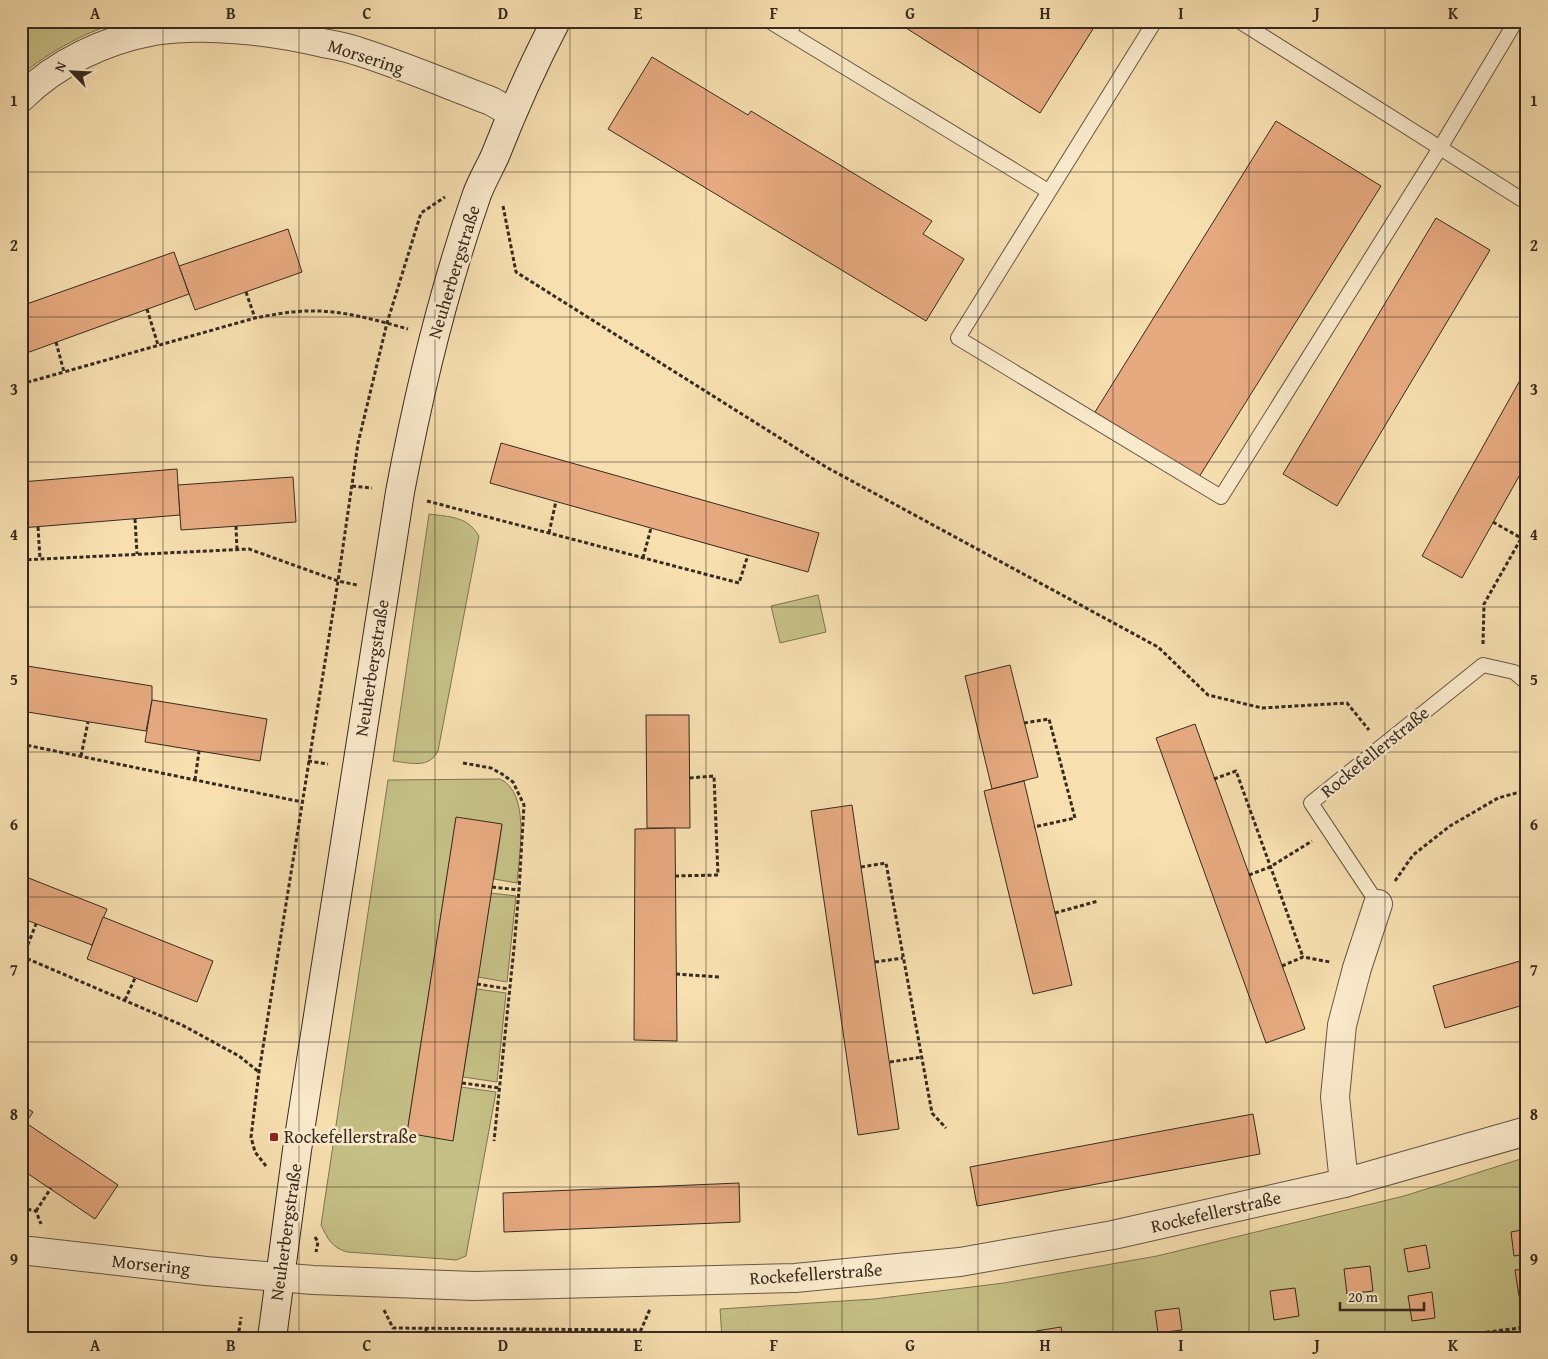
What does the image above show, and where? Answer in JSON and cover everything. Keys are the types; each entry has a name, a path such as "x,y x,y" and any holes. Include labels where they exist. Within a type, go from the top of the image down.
{"street":[{"name":"Neuherbergstraße","path":"272,1338 297,1150 400,492 416,406 441,307 478,192 512,113 556,21"},
{"name":"Morsering","path":"21,98 34,85 70,61 110,43 154,31 193,28 285,34 355,50 491,101 512,113"},
{"path":"1344,1183 1335,1097 1342,1025 1378,904"},
{"name":"Rockefellerstraße","path":"280,1276 313,1280 474,1286 795,1278 960,1262 1113,1236 1344,1183 1527,1131"},
{"name":"Morsering","path":"21,1250 206,1271 280,1276"}],"lane":[{"path":"769,21 793,27 1048,191"},
{"path":"1155,21 958,338 1221,497 1440,148 1516,21"},
{"path":"1239,21 1521,199 1527,199"},
{"path":"1483,665 1514,672 1527,683"},
{"name":"Rockefellerstraße","path":"1378,904 1312,803 1483,665"}],"path":[{"path":"270,1170 255,1152 251,1137 259,1072 338,581 358,443 387,323 421,213 453,192"},
{"path":"503,204 516,272 826,466 1158,647 1208,695 1262,708 1347,703 1381,747"},
{"path":"246,292 255,318"},
{"path":"147,309 158,345"},
{"path":"21,384 255,318 309,311 338,312 387,323"},
{"path":"56,342 64,372"},
{"path":"419,499 739,583 748,556"},
{"path":"549,533 556,501"},
{"path":"135,518 137,554"},
{"path":"1493,522 1521,538"},
{"path":"236,526 237,550"},
{"path":"38,527 40,559"},
{"path":"643,558 651,528"},
{"path":"1483,665 1484,604 1527,528"},
{"path":"21,560 249,549 338,581"},
{"path":"1024,722 1049,718 1075,818 1034,827"},
{"path":"81,756 88,722"},
{"path":"21,744 302,802"},
{"path":"195,780 199,751"},
{"path":"463,763 491,768 502,774 513,782 524,805 519,890 494,1142"},
{"path":"1214,779 1236,771 1303,957"},
{"path":"675,876 718,875 714,776 689,778"},
{"path":"1378,904 1413,855 1450,826 1498,798 1527,790"},
{"path":"1249,875 1270,867 1330,831"},
{"path":"861,867 886,863 932,1114 946,1128"},
{"path":"492,887 519,890"},
{"path":"1055,913 1098,901"},
{"path":"36,924 22,956 182,1024 239,1056 259,1072"},
{"path":"1282,966 1303,957 1358,968"},
{"path":"875,962 904,958"},
{"path":"676,974 718,976"},
{"path":"125,1000 135,978"},
{"path":"477,984 509,989"},
{"path":"890,1062 922,1057"},
{"path":"462,1083 500,1088"},
{"path":"36,1211 51,1188"},
{"path":"372,1282 392,1328 641,1330 662,1282"},
{"path":"238,1338 241,1317"},
{"path":"1441,1338 1527,1327"},
{"path":"426,1328 426,1338"},
{"path":"523,1329 523,1338"},
{"path":"621,1330 621,1338"}],"shaded area":[{"path":"43,21 124,21 70,42 21,75 21,26"},
{"path":"429,514 463,521 474,529 479,536 438,751 430,760 419,764 393,761"},
{"path":"818,595 826,632 780,643 771,606"},
{"path":"500,779 510,786 520,811 521,841 517,883 494,879 502,825 456,818 407,1133 453,1140 461,1087 496,1092 466,1256 456,1260 347,1252 337,1248 331,1242 321,1225 388,780"},
{"path":"491,893 516,896 507,982 478,977"},
{"path":"477,989 506,993 497,1082 463,1077"},
{"path":"1527,1157 1527,1338 722,1338 720,1309 874,1299 1004,1283 1157,1256 1404,1196"}],"building":[{"path":"895,21 1098,21 1040,113"},
{"path":"652,57 748,115 751,111 932,221 923,234 964,259 926,321 608,129"},
{"path":"1276,121 1381,186 1199,477 1095,412"},
{"path":"1436,218 1490,250 1337,506 1283,474"},
{"path":"288,229 302,272 195,310 179,266"},
{"path":"174,252 189,294 21,355 21,306"},
{"path":"1524,373 1527,375 1527,462 1462,578 1422,556"},
{"path":"501,443 819,533 808,572 490,483"},
{"path":"177,469 180,515 21,528 21,482"},
{"path":"293,477 296,522 181,530 178,485"},
{"path":"21,665 152,686 152,700 146,731 21,711"},
{"path":"1010,665 1038,777 992,789 965,676"},
{"path":"152,700 267,719 260,761 145,742"},
{"path":"646,715 689,715 690,828 647,828"},
{"path":"1195,724 1305,1029 1266,1043 1156,738"},
{"path":"1024,781 1072,985 1033,994 984,791"},
{"path":"852,805 899,1129 858,1135 811,811"},
{"path":"456,817 502,824 453,1141 407,1133"},
{"path":"675,828 677,1041 634,1040 635,829"},
{"path":"21,875 107,909 92,945 21,918"},
{"path":"103,917 213,961 197,1002 87,959"},
{"path":"1527,959 1527,1004 1445,1028 1433,986"},
{"path":"21,1105 33,1112 21,1130"},
{"path":"1253,1114 1260,1154 977,1206 970,1167"},
{"path":"26,1123 118,1185 95,1219 21,1169 21,1130"},
{"path":"739,1183 740,1222 504,1232 503,1193"},
{"path":"1527,1229 1527,1254 1514,1256 1511,1232"},
{"path":"1426,1245 1430,1268 1408,1272 1404,1249"},
{"path":"1370,1266 1373,1291 1347,1294 1344,1269"},
{"path":"1527,1269 1527,1295 1519,1296 1515,1270"},
{"path":"1295,1288 1299,1316 1274,1320 1270,1291"},
{"path":"1432,1292 1435,1318 1412,1321 1408,1296"},
{"path":"1179,1308 1182,1330 1158,1333 1155,1311"},
{"path":"1061,1327 1063,1338 1037,1338 1036,1331"}],"place":[{"name":"Rockefellerstraße","path":"274,1137"}]}
